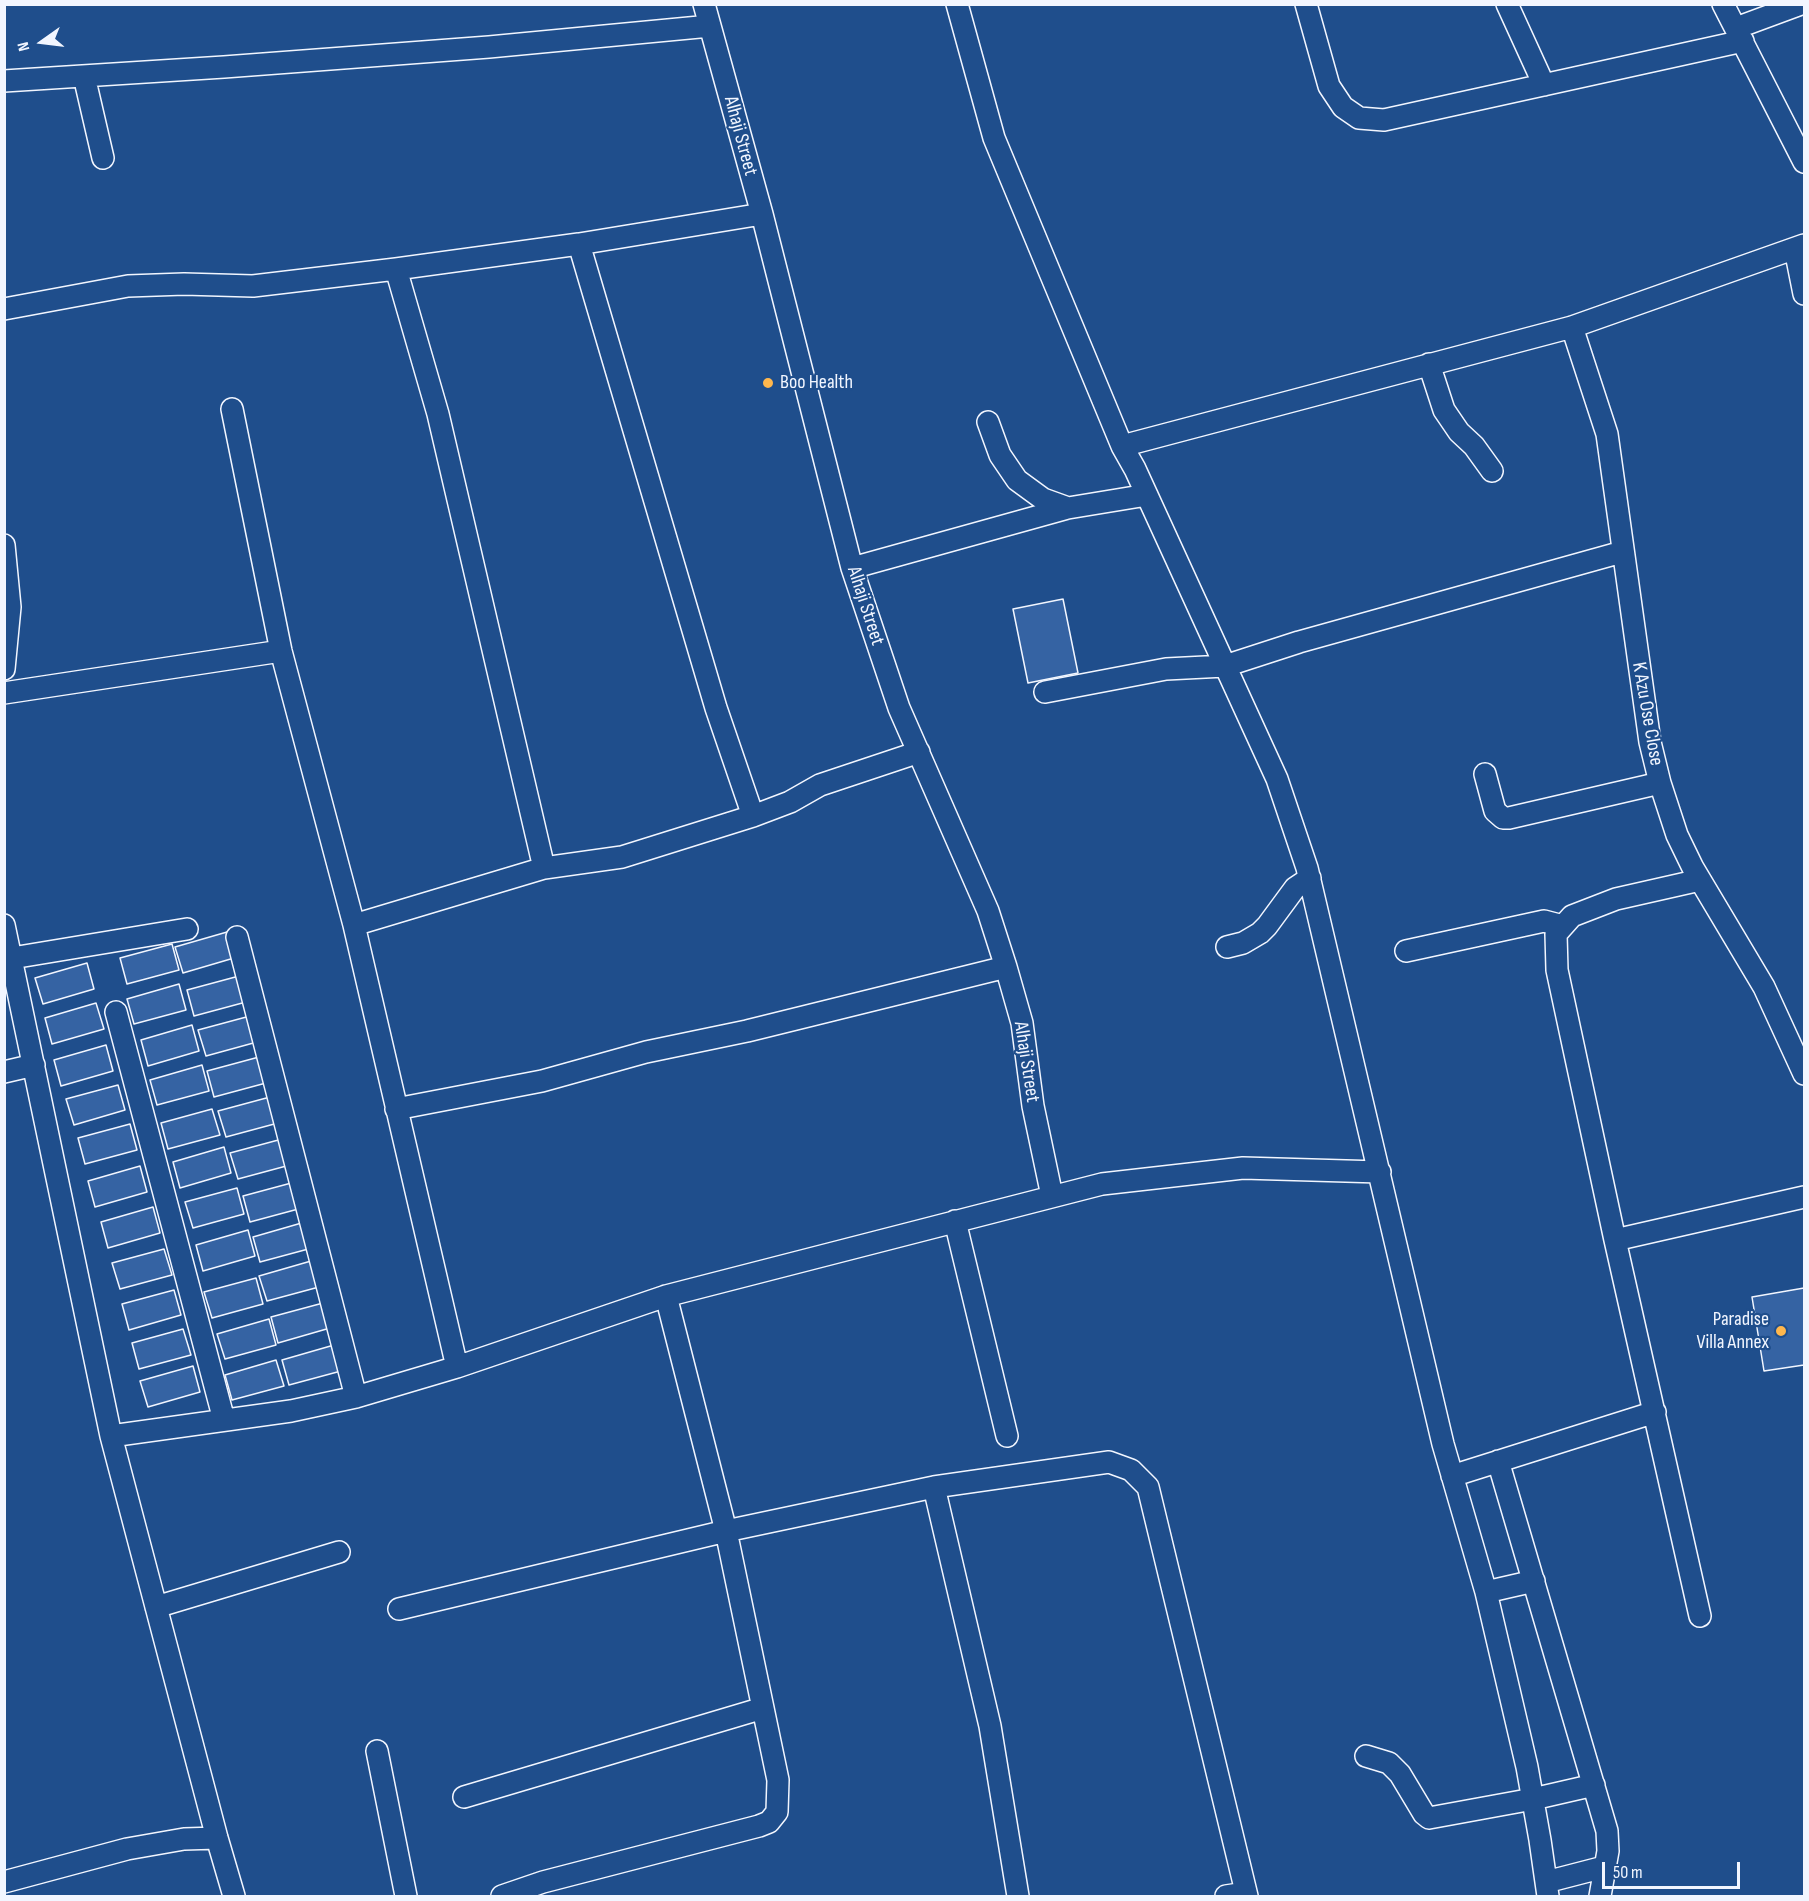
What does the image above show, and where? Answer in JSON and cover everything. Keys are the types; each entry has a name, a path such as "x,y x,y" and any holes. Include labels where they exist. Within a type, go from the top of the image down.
{"street":[{"name":"Alhaji Street","path":"704,4 762,214 852,568 899,708 988,911 1006,967 1022,1023 1032,1106 1052,1196"},
{"path":"957,4 994,138 1122,446 1147,495 1277,778 1310,878 1437,1419 1486,1592 1533,1799 1547,1889 1604,1867"},
{"path":"1306,4 1329,86 1342,107 1359,118 1384,120 1544,85 1739,35 1802,4"},
{"path":"1507,4 1544,85"},
{"path":"1723,4 1804,162"},
{"path":"4,81 489,47 710,26"},
{"path":"84,76 103,158"},
{"path":"4,309 128,286 184,284 253,286 396,269 579,244 762,214"},
{"path":"579,244 716,708 753,816"},
{"path":"1122,446 1572,327 1800,247 1804,294"},
{"path":"396,269 438,414 544,868"},
{"name":"K Azu Ose Close","path":"1572,327 1607,434 1650,742 1660,783 1677,836 1700,880 1764,987 1804,1074"},
{"path":"1429,364 1444,410 1459,432 1474,446 1492,471"},
{"path":"232,409 281,651 354,925 457,1367"},
{"path":"988,422 1000,455 1017,480 1043,499 1068,508"},
{"path":"852,568 1068,508 1147,495"},
{"path":"4,545 10,607 4,669"},
{"path":"1045,692 1166,669 1225,666 1299,642 1622,552"},
{"path":"4,693 281,651"},
{"path":"354,925 544,868 622,857 753,816 790,802 820,785 919,752"},
{"path":"1485,774 1495,811 1503,818 1660,783"},
{"path":"1227,946 1243,943 1260,933 1295,888 1310,878"},
{"path":"1700,880 1616,899 1572,916 1556,934 1557,970 1700,1616"},
{"path":"1406,951 1544,921 1563,926"},
{"path":"4,925 111,1436 234,1896"},
{"path":"12,958 187,929"},
{"path":"237,937 356,1397"},
{"path":"396,1109 542,1081 646,1052 758,1029 1006,967"},
{"path":"116,1012 224,1420"},
{"path":"4,1072 34,1065"},
{"path":"111,1436 291,1410 356,1397 457,1367 666,1296 1102,1184 1243,1168 1380,1172"},
{"path":"1615,1240 1804,1197"},
{"path":"955,1221 1007,1436"},
{"path":"502,1896 543,1882 759,1826 769,1822 777,1812 778,1780 726,1531 666,1296"},
{"path":"1452,1476 1655,1412"},
{"path":"1498,1461 1607,1831 1608,1851 1600,1896"},
{"path":"399,1609 726,1531 934,1487 1109,1462 1131,1470 1148,1487 1240,1895"},
{"path":"934,1487 990,1726 1018,1896"},
{"path":"156,1607 339,1552"},
{"path":"1486,1592 1534,1581"},
{"path":"464,1797 763,1708"},
{"path":"377,1750 406,1896"},
{"path":"1366,1756 1389,1763 1400,1774 1424,1814 1429,1818 1594,1785"},
{"path":"4,1882 127,1849 184,1839 217,1838"}],"building":[{"path":"1063,599 1078,673 1028,683 1013,609"},
{"path":"227,932 234,958 183,973 175,947"},
{"path":"172,944 179,970 127,984 120,958"},
{"path":"87,963 94,989 43,1004 35,978"},
{"path":"239,976 246,1002 194,1016 187,990"},
{"path":"179,984 186,1010 134,1024 127,999"},
{"path":"96,1003 104,1029 52,1044 45,1018"},
{"path":"250,1016 257,1042 206,1056 198,1030"},
{"path":"192,1025 199,1051 148,1066 141,1040"},
{"path":"106,1045 113,1071 61,1086 54,1060"},
{"path":"259,1057 266,1083 214,1097 207,1071"},
{"path":"202,1065 209,1091 157,1105 150,1080"},
{"path":"118,1085 125,1110 74,1125 66,1099"},
{"path":"270,1097 278,1123 226,1137 218,1111"},
{"path":"212,1109 220,1135 168,1149 161,1123"},
{"path":"130,1124 137,1150 85,1164 78,1138"},
{"path":"282,1139 290,1165 238,1179 230,1153"},
{"path":"224,1147 231,1173 180,1188 173,1162"},
{"path":"140,1166 147,1192 95,1207 88,1181"},
{"path":"295,1182 302,1208 250,1222 243,1196"},
{"path":"237,1188 244,1214 193,1228 185,1202"},
{"path":"153,1207 160,1233 108,1248 101,1222"},
{"path":"305,1222 312,1248 260,1262 253,1237"},
{"path":"248,1230 255,1256 203,1271 196,1245"},
{"path":"164,1249 172,1275 120,1289 112,1263"},
{"path":"311,1261 319,1287 267,1301 259,1276"},
{"path":"256,1278 263,1304 212,1318 204,1292"},
{"name":"Paradise Villa Annex","path":"1804,1288 1804,1365 1764,1371 1752,1297"},
{"path":"174,1290 181,1315 129,1330 122,1304"},
{"path":"323,1303 330,1328 278,1343 271,1317"},
{"path":"269,1319 276,1345 225,1359 217,1334"},
{"path":"183,1329 191,1355 139,1369 132,1343"},
{"path":"334,1345 341,1371 289,1385 282,1360"},
{"path":"276,1360 284,1386 232,1400 225,1375"},
{"path":"193,1366 200,1392 148,1407 140,1381"}],"place":[{"name":"Boo Health","path":"768,383"},
{"name":"Paradise Villa Annex","path":"1781,1331"}]}
